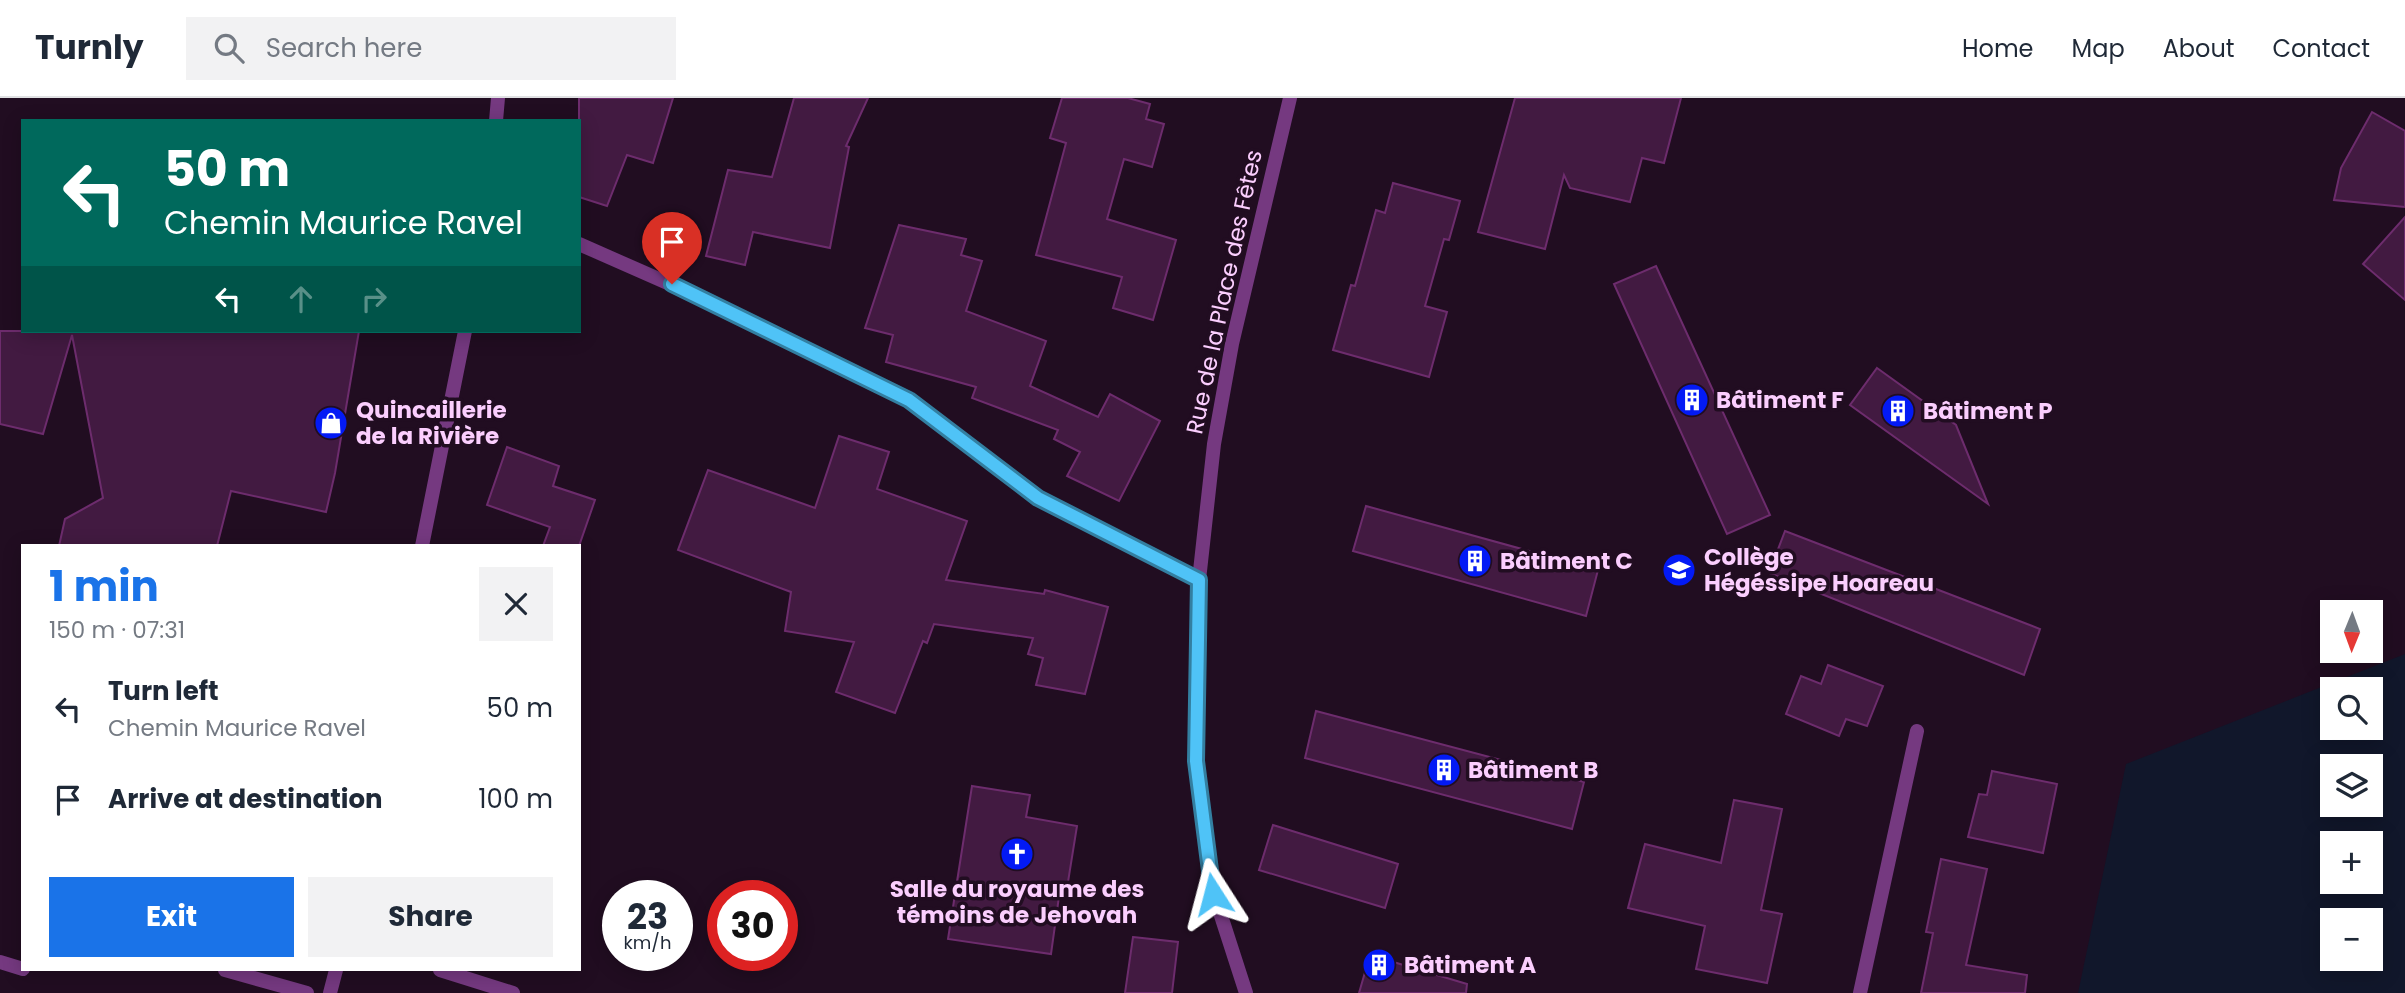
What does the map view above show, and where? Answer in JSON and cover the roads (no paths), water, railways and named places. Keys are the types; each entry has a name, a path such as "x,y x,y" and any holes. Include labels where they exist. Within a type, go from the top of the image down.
{"street":[{"path":"496,119 498,98"},
{"name":"Rue de la Place des Fêtes","path":"1246,993 1213,894 1196,761 1199,580 1214,444 1232,344 1290,98"},
{"path":"581,245 695,295 909,400 1038,498 1199,580"},
{"path":"422,544 465,333"},
{"path":"1860,993 1917,731"},
{"path":"0,962 21,968"},
{"path":"229,971 307,993"},
{"path":"330,993 336,971"},
{"path":"443,971 513,993"}],"place":[{"name":"Bâtiment F","path":"1692,400"},
{"name":"Bâtiment P","path":"1898,411"},
{"name":"Quincaillerie de la Rivière","path":"331,423"},
{"name":"Bâtiment C","path":"1475,561"},
{"name":"Collège Hégéssipe Hoareau","path":"1679,570"},
{"name":"Bâtiment B","path":"1444,770"},
{"name":"Salle du royaume des témoins de Jehovah","path":"1017,854"},
{"name":"Bâtiment A","path":"1379,965"}]}
